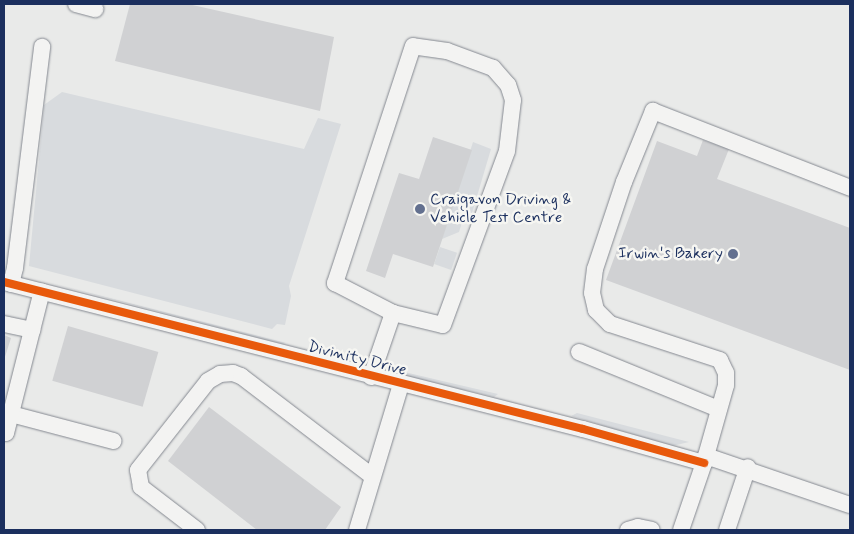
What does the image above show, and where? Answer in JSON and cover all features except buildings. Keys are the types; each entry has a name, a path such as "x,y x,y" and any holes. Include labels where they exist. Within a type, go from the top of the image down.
{"street":[{"path":"76,4 95,9"},
{"path":"412,46 447,51 493,68 508,85 513,100 507,151 443,325 393,313 335,283 412,46"},
{"path":"7,283 15,268 42,47"},
{"path":"681,530 705,459 720,406 726,373 720,360 610,324 596,310 592,293 595,269 624,182 653,111 850,188"},
{"name":"Divinity Drive","path":"7,283 372,378 748,468 850,505"},
{"path":"4,432 6,433 42,291"},
{"path":"372,378 393,313"},
{"path":"4,324 32,330"},
{"path":"579,352 720,406"},
{"path":"197,530 141,487 138,470 208,381 220,374 233,373 241,376 372,476"},
{"path":"357,530 401,384"},
{"path":"11,414 113,441"},
{"path":"727,530 748,468"},
{"path":"628,530 638,527 652,530"}],"shaded area":[{"path":"62,92 304,149 318,118 341,124 289,286 291,296 285,325 277,324 272,329 29,266 44,105"},
{"path":"473,142 491,149 472,213 465,213 459,232 442,239"},
{"path":"440,247 457,253 451,270 434,264"},
{"path":"39,280 286,343 282,344"},
{"path":"400,371 498,394 494,397 406,376"},
{"path":"577,413 689,442 672,446 571,416"}],"cycle path":[{"path":"4,282 583,429 704,463"}],"place":[{"name":"Craigavon Driving & Vehicle Test Centre","path":"420,209"},
{"name":"Irwin's Bakery","path":"733,254"}]}
